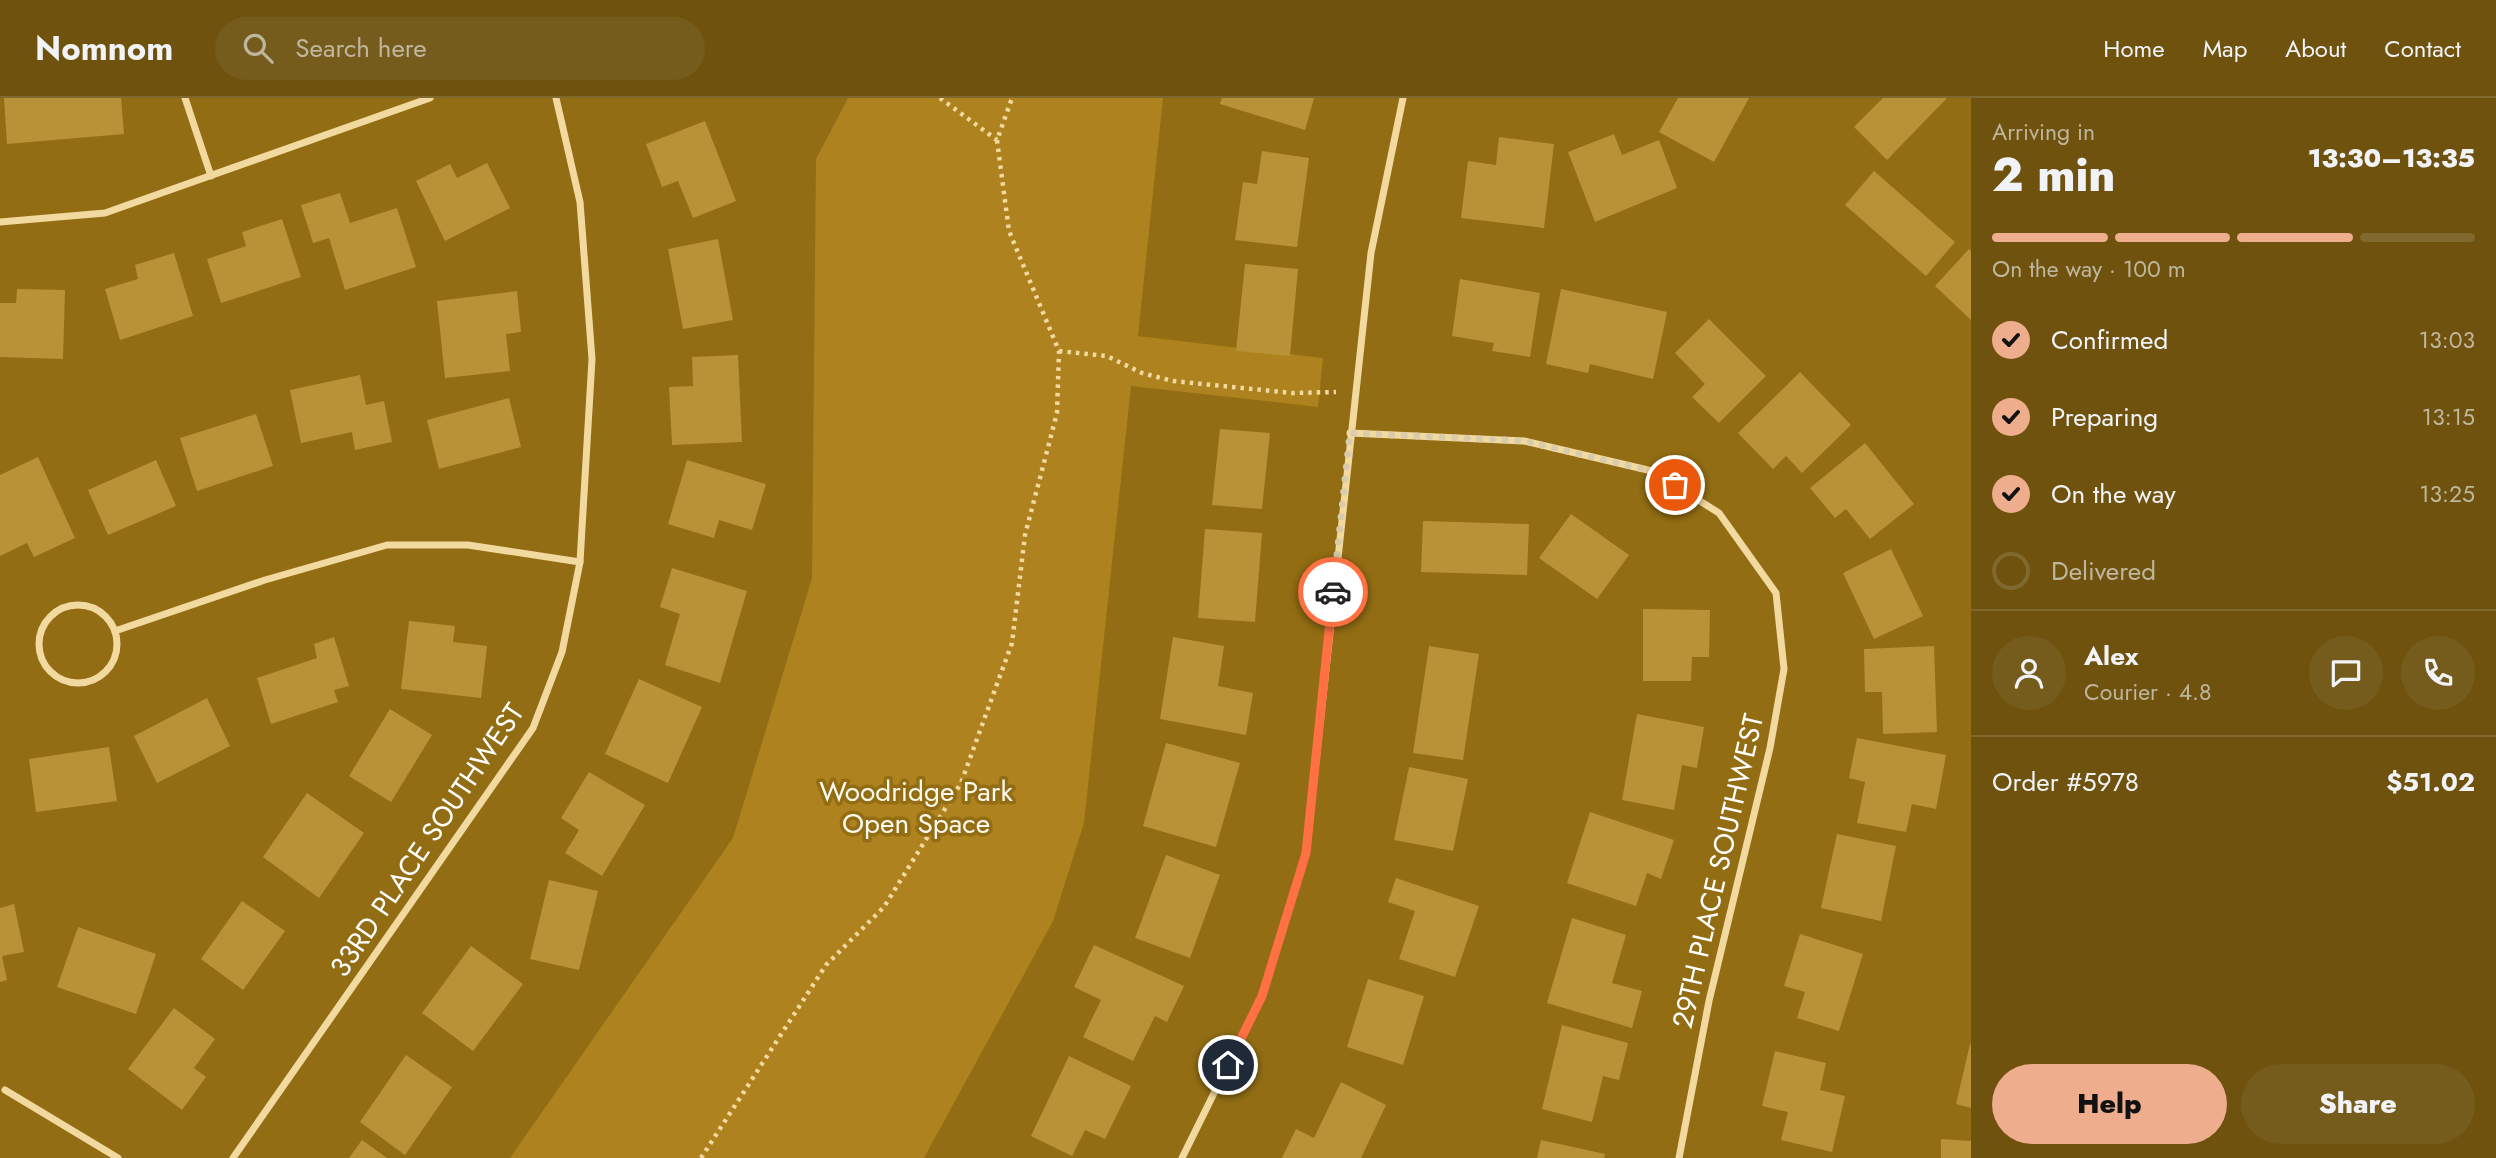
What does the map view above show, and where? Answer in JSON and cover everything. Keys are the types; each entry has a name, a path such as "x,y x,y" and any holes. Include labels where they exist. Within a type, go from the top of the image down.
{"street":[{"path":"185,98 211,176"},
{"path":"0,222 105,213 430,98"},
{"name":"33RD PLACE SOUTHWEST","path":"233,1158 533,728 562,652 580,562 592,359 580,202 556,98"},
{"path":"1182,1158 1262,996 1306,853 1371,253 1403,98"},
{"name":"29TH PLACE SOUTHWEST","path":"1350,433 1524,441 1652,471 1719,513 1776,593 1784,669 1770,748 1709,1001 1679,1158"},
{"path":"115,631 265,580 387,545 468,544 580,562"},
{"path":"85,606 108,620 115,631 114,658 107,670 97,678 71,682 47,668 41,657 41,630 59,610 85,606"},
{"path":"5,1090 118,1158"}],"path":[{"path":"940,98 997,140"},
{"path":"701,1158 826,965 884,907 961,783 1012,643 1025,535 1058,413 1059,351 1009,232 997,140 1012,98"},
{"path":"1059,351 1107,356 1142,373 1173,381 1292,393 1354,392"}],"green space":[{"name":"Woodridge Park Open Space","path":"848,98 1163,98 1138,336 1323,358 1318,407 1131,386 1084,823 1053,921 924,1158 510,1158 733,838 812,578 816,159"}],"building":[{"path":"4,98 121,98 124,134 7,144"},
{"path":"1222,98 1314,98 1305,130 1220,104"},
{"path":"1678,98 1749,98 1714,162 1659,132"},
{"path":"1883,98 1947,98 1887,160 1854,127"},
{"path":"705,121 736,201 693,218 678,181 662,187 646,144"},
{"path":"1614,134 1622,155 1659,140 1677,188 1595,222 1568,152"},
{"path":"1499,137 1554,144 1544,228 1461,218 1468,161 1496,165"},
{"path":"1262,151 1309,158 1297,247 1235,240 1243,182 1257,184"},
{"path":"487,163 510,208 445,241 416,181 450,164 457,178"},
{"path":"1874,171 1955,242 1926,276 1845,205"},
{"path":"340,193 350,223 397,208 416,267 345,290 329,238 313,243 301,205"},
{"path":"282,219 301,277 221,303 207,259 246,246 242,232"},
{"path":"718,239 733,320 683,329 668,249"},
{"path":"1969,249 1971,251 1971,320 1935,286"},
{"path":"174,253 193,316 120,340 105,289 138,279 135,265"},
{"path":"1245,264 1298,269 1290,356 1236,351"},
{"path":"1460,279 1540,293 1530,357 1492,351 1494,343 1452,336"},
{"path":"17,289 65,290 63,359 0,357 0,303 16,303"},
{"path":"1561,289 1667,312 1653,379 1590,364 1588,373 1546,364"},
{"path":"517,291 521,332 506,334 510,371 445,378 437,301"},
{"path":"1709,319 1766,376 1719,423 1692,397 1705,384 1675,353"},
{"path":"738,355 742,442 672,445 669,387 693,386 692,357"},
{"path":"1800,372 1851,425 1802,473 1786,456 1773,469 1738,433"},
{"path":"360,375 366,405 384,401 392,442 355,450 352,432 301,443 290,390"},
{"path":"509,398 521,447 439,469 427,420"},
{"path":"256,414 273,466 197,491 180,438"},
{"path":"1220,429 1270,433 1262,509 1212,505"},
{"path":"1865,443 1914,504 1870,539 1846,509 1835,518 1810,488"},
{"path":"38,457 75,538 34,557 27,543 0,556 0,475"},
{"path":"156,460 176,506 108,535 88,490"},
{"path":"687,460 766,484 752,530 719,520 714,538 668,524"},
{"path":"1571,514 1629,555 1597,599 1539,558"},
{"path":"1423,521 1529,524 1527,575 1421,572"},
{"path":"1205,529 1262,533 1255,622 1198,618"},
{"path":"1891,549 1923,616 1874,639 1843,573"},
{"path":"672,568 747,591 720,683 665,665 680,614 660,607"},
{"path":"1643,609 1710,610 1709,657 1692,657 1691,681 1643,681"},
{"path":"409,621 455,626 453,642 487,646 481,698 401,689"},
{"path":"334,637 349,686 334,690 338,702 271,724 257,678 317,658 314,644"},
{"path":"1173,637 1224,646 1218,686 1253,693 1246,735 1160,719"},
{"path":"1429,646 1479,654 1463,760 1413,753"},
{"path":"1934,646 1937,732 1883,734 1882,692 1865,692 1864,649"},
{"path":"639,679 702,707 668,783 605,754"},
{"path":"207,698 230,746 157,783 134,736"},
{"path":"390,709 432,735 391,802 349,776"},
{"path":"1637,714 1704,727 1697,768 1682,765 1674,810 1622,800"},
{"path":"1857,738 1946,755 1936,809 1912,804 1906,832 1857,823 1865,782 1849,778"},
{"path":"1166,743 1240,763 1216,847 1143,826"},
{"path":"109,747 117,801 36,812 29,759"},
{"path":"1409,767 1468,779 1453,851 1394,840"},
{"path":"589,772 645,805 602,876 565,853 579,830 561,818"},
{"path":"307,793 364,833 319,898 263,857"},
{"path":"1590,812 1674,840 1661,879 1647,873 1636,906 1567,883"},
{"path":"1837,834 1896,846 1881,921 1821,908"},
{"path":"1166,855 1220,875 1190,958 1135,938"},
{"path":"1396,878 1479,906 1455,977 1399,959 1415,911 1388,902"},
{"path":"549,880 598,891 579,970 530,959"},
{"path":"242,901 285,931 243,990 201,959"},
{"path":"14,904 24,952 2,956 7,980 0,982 0,908"},
{"path":"1572,918 1626,935 1612,983 1642,991 1632,1028 1547,1003"},
{"path":"78,927 156,954 136,1014 57,987"},
{"path":"1800,934 1863,954 1839,1031 1797,1018 1805,992 1784,986"},
{"path":"1094,945 1184,986 1167,1022 1155,1016 1133,1061 1083,1037 1101,1000 1074,987"},
{"path":"471,946 523,984 473,1051 422,1013"},
{"path":"1368,979 1424,996 1403,1065 1347,1047"},
{"path":"174,1008 215,1039 194,1068 206,1077 182,1110 128,1069"},
{"path":"1562,1025 1628,1043 1619,1080 1603,1076 1592,1122 1542,1109"},
{"path":"1971,1044 1971,1108 1956,1104"},
{"path":"1775,1051 1826,1063 1820,1090 1845,1096 1832,1152 1781,1140 1788,1112 1762,1106"},
{"path":"406,1055 452,1087 405,1155 360,1122"},
{"path":"1069,1056 1131,1086 1105,1139 1085,1130 1072,1156 1031,1136"},
{"path":"1341,1082 1386,1105 1361,1158 1282,1158 1296,1129 1314,1138"},
{"path":"1941,1139 1971,1141 1971,1158 1941,1158"},
{"path":"362,1140 387,1158 349,1158"},
{"path":"1541,1140 1605,1154 1604,1158 1537,1158"}],"way so far":[{"path":"1333,592 1350,433 1524,441 1652,471 1675,485"}],"route":[{"path":"1228,1065 1262,996 1306,853 1333,592"}]}
